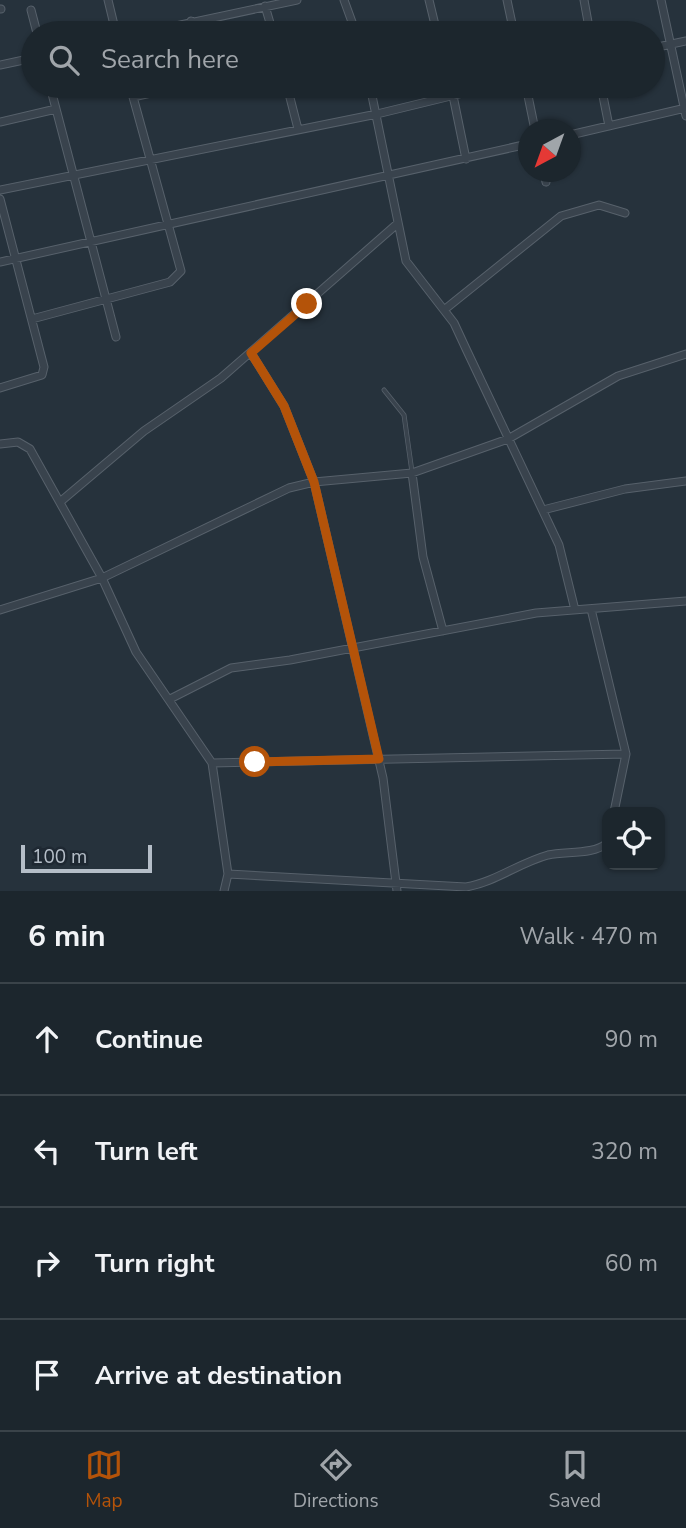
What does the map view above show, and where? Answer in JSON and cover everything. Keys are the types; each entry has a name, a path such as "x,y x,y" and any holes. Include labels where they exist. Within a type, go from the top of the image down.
{"street":[{"path":"108,0 113,21"},
{"path":"191,21 297,0"},
{"path":"344,0 352,21"},
{"path":"429,0 434,21"},
{"path":"507,0 511,21"},
{"path":"584,0 588,21"},
{"path":"581,132 685,111 661,0"},
{"path":"265,5 269,21"},
{"path":"31,10 34,21"},
{"path":"665,45 686,41"},
{"path":"0,65 21,61"},
{"path":"53,98 116,337"},
{"path":"32,319 176,278 181,271 133,98"},
{"path":"290,98 298,129"},
{"path":"373,98 390,176 397,224 407,261 444,310 463,341 559,545 575,610"},
{"path":"0,190 377,114 441,98"},
{"path":"454,98 466,159"},
{"path":"528,98 533,119"},
{"path":"603,98 609,126"},
{"path":"0,122 56,109"},
{"path":"0,262 518,146"},
{"path":"0,199 44,367 42,374 0,388"},
{"path":"444,310 561,216 599,205 625,213"},
{"path":"60,502 144,431 170,416 251,353 397,224"},
{"path":"251,353 284,406 314,482 379,759 396,887"},
{"path":"0,610 102,578 289,488 314,482 412,473 508,439 618,376 686,354"},
{"path":"0,444 18,442 30,449 102,578 136,652 212,763 228,874 224,891"},
{"path":"412,473 423,557 443,631"},
{"path":"543,510 625,489 686,481"},
{"path":"170,699 231,668 536,613 686,601"},
{"path":"592,609 626,754 615,807"},
{"path":"212,763 626,754"},
{"path":"228,874 396,887 454,888 477,885 519,864 602,846"}],"lane":[{"path":"384,390 404,415 412,473"}],"route":[{"path":"255,762 379,759 314,482 281,399 251,353 307,304"}]}
